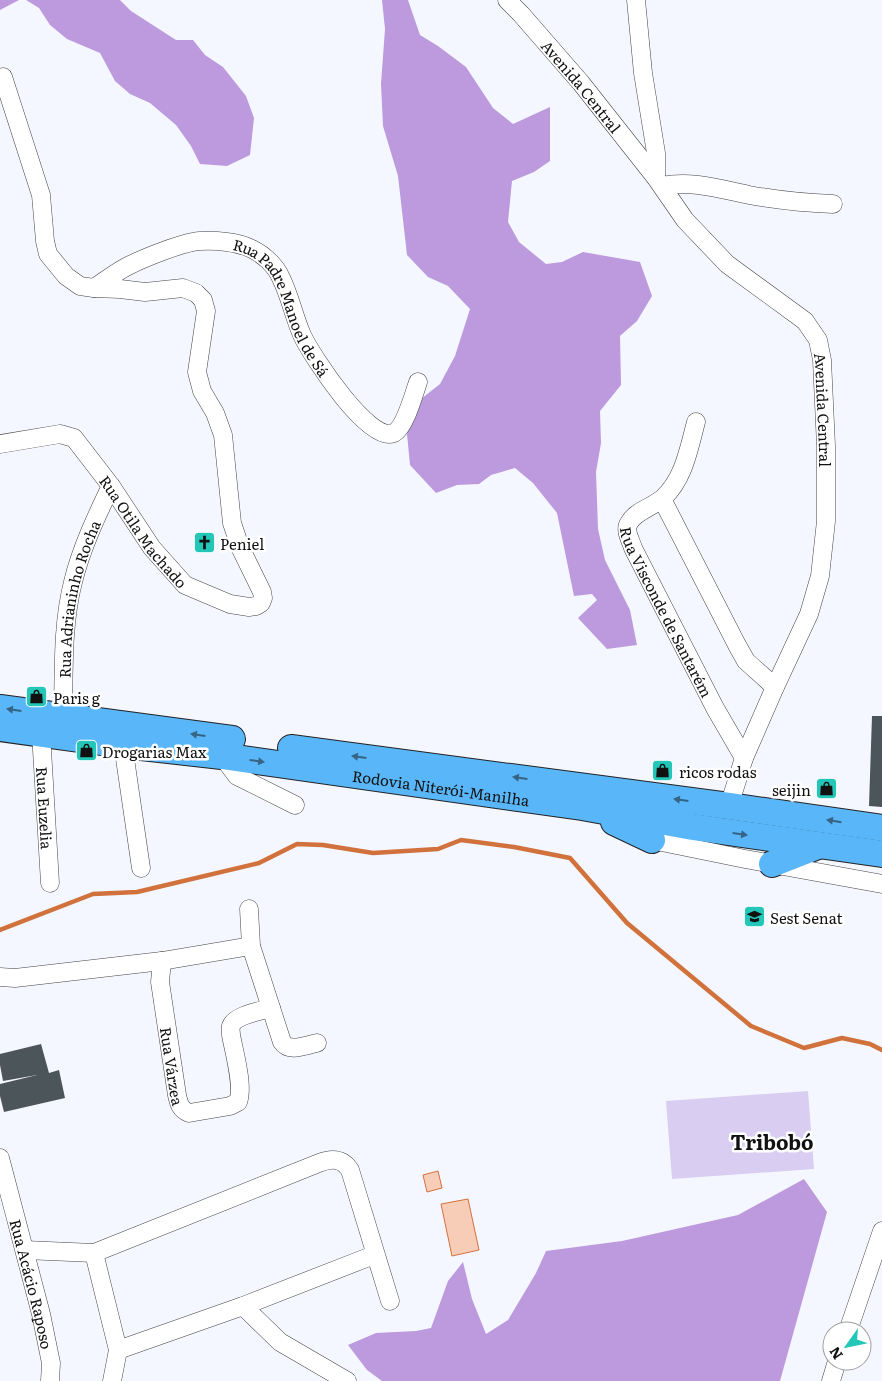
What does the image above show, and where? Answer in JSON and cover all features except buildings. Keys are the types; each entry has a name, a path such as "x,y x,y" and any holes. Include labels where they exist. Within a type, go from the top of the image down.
{"highway":[{"name":"Rodovia Niterói-Manilha","path":"0,708 882,828"},
{"name":"Rodovia Niterói-Manilha","path":"0,728 222,756 582,807 693,827 882,854"},
{"path":"582,807 652,840"},
{"path":"772,864 818,846"}],"street":[{"name":"Avenida Central","path":"507,0 581,83 659,182 685,220 727,264 805,321 818,340 822,360 826,446 826,521 820,576 809,614 744,758 729,806"},
{"path":"636,0 643,72 659,182 697,184 795,202 833,204"},
{"name":"Rua Otila Machado","path":"0,444 60,434 74,438 111,486 152,548 185,585 230,604 249,607 256,606 261,602 263,598 262,592 240,547 232,523 223,435 215,413 202,391 198,372 206,311 203,300 196,293 183,288 145,292 94,288 80,286 66,276 48,254 41,195 3,76"},
{"name":"Rua Padre Manoel de Sá","path":"94,288 128,266 166,250 199,241 227,242 252,249 270,262 281,278 302,336 322,368 367,424 377,431 386,434 394,433 402,422 418,382"},
{"name":"Rua Visconde de Santarém","path":"696,422 683,468 675,484 662,499 634,517 628,524 627,531 633,548 715,708 744,758"},
{"name":"Rua Adrianinho Rocha","path":"63,716 64,641 73,583 91,529 111,486"},
{"path":"662,499 746,660 775,687"},
{"name":"Rua Euzelia","path":"41,732 50,883"},
{"path":"123,745 141,868"},
{"path":"222,756 237,776 295,805"},
{"path":"652,840 882,884"},
{"path":"250,909 251,946 282,1042 285,1047 290,1049 317,1043"},
{"path":"0,977 14,978 162,961 251,946"},
{"name":"Rua Várzea","path":"162,961 160,982 177,1094 180,1106 184,1111 189,1113 230,1106 238,1102 240,1088 231,1026 245,1015 271,1008"},
{"name":"Rua Acácio Raposo","path":"0,1158 25,1250 49,1353 51,1363 50,1381"},
{"path":"25,1250 94,1253 329,1159 338,1159 346,1163 350,1170 374,1254 390,1301"},
{"path":"851,1321 882,1231"},
{"path":"94,1253 118,1350 112,1381"},
{"path":"118,1350 243,1306 374,1254"},
{"path":"243,1306 280,1342 347,1381"}],"shaded area":[{"path":"0,0 19,0 0,10"},
{"path":"26,0 120,0 131,11 176,40 193,40 205,55 223,67 246,96 254,118 250,155 227,166 200,164 191,146 176,125 150,103 130,94 115,81 100,53 67,39 50,25 39,8"},
{"path":"382,0 408,0 420,35 466,67 493,108 513,124 550,107 550,161 534,172 512,181 508,222 519,242 546,264 562,262 583,252 640,262 652,296 637,321 620,336 621,385 600,411 601,443 596,472 598,529 605,560 630,610 637,645 607,649 578,618 597,600 592,594 574,596 557,513 533,483 515,468 491,475 479,484 457,485 436,493 410,465 407,434 414,409 421,399 440,384 455,356 470,309 448,286 428,277 407,255 398,176 383,126 381,84 385,29"},
{"path":"808,1091 814,1169 672,1179 666,1101"},
{"path":"438,1171 442,1188 427,1192 423,1175"},
{"path":"804,1179 827,1212 780,1381 382,1381 367,1370 348,1345 376,1333 416,1331 431,1328 448,1281 463,1262 472,1299 486,1334 508,1320 536,1273 546,1251 622,1241 738,1215"},
{"path":"468,1199 479,1250 452,1256 441,1204"}],"waterway":[{"path":"0,930 93,894 137,892 259,863 297,844 323,845 373,853 438,849 461,840 514,847 570,858 627,923 751,1026 804,1048 842,1038 870,1044 882,1050"}],"place":[{"name":"Peniel","path":"204,543"},
{"name":"Paris g","path":"37,697"},
{"name":"Drogarias Max","path":"86,751"},
{"name":"ricos rodas","path":"663,771"},
{"name":"seijin","path":"827,789"},
{"name":"Sest Senat","path":"754,917"}],"district":[{"name":"Tribobó","path":"772,1141"}]}
